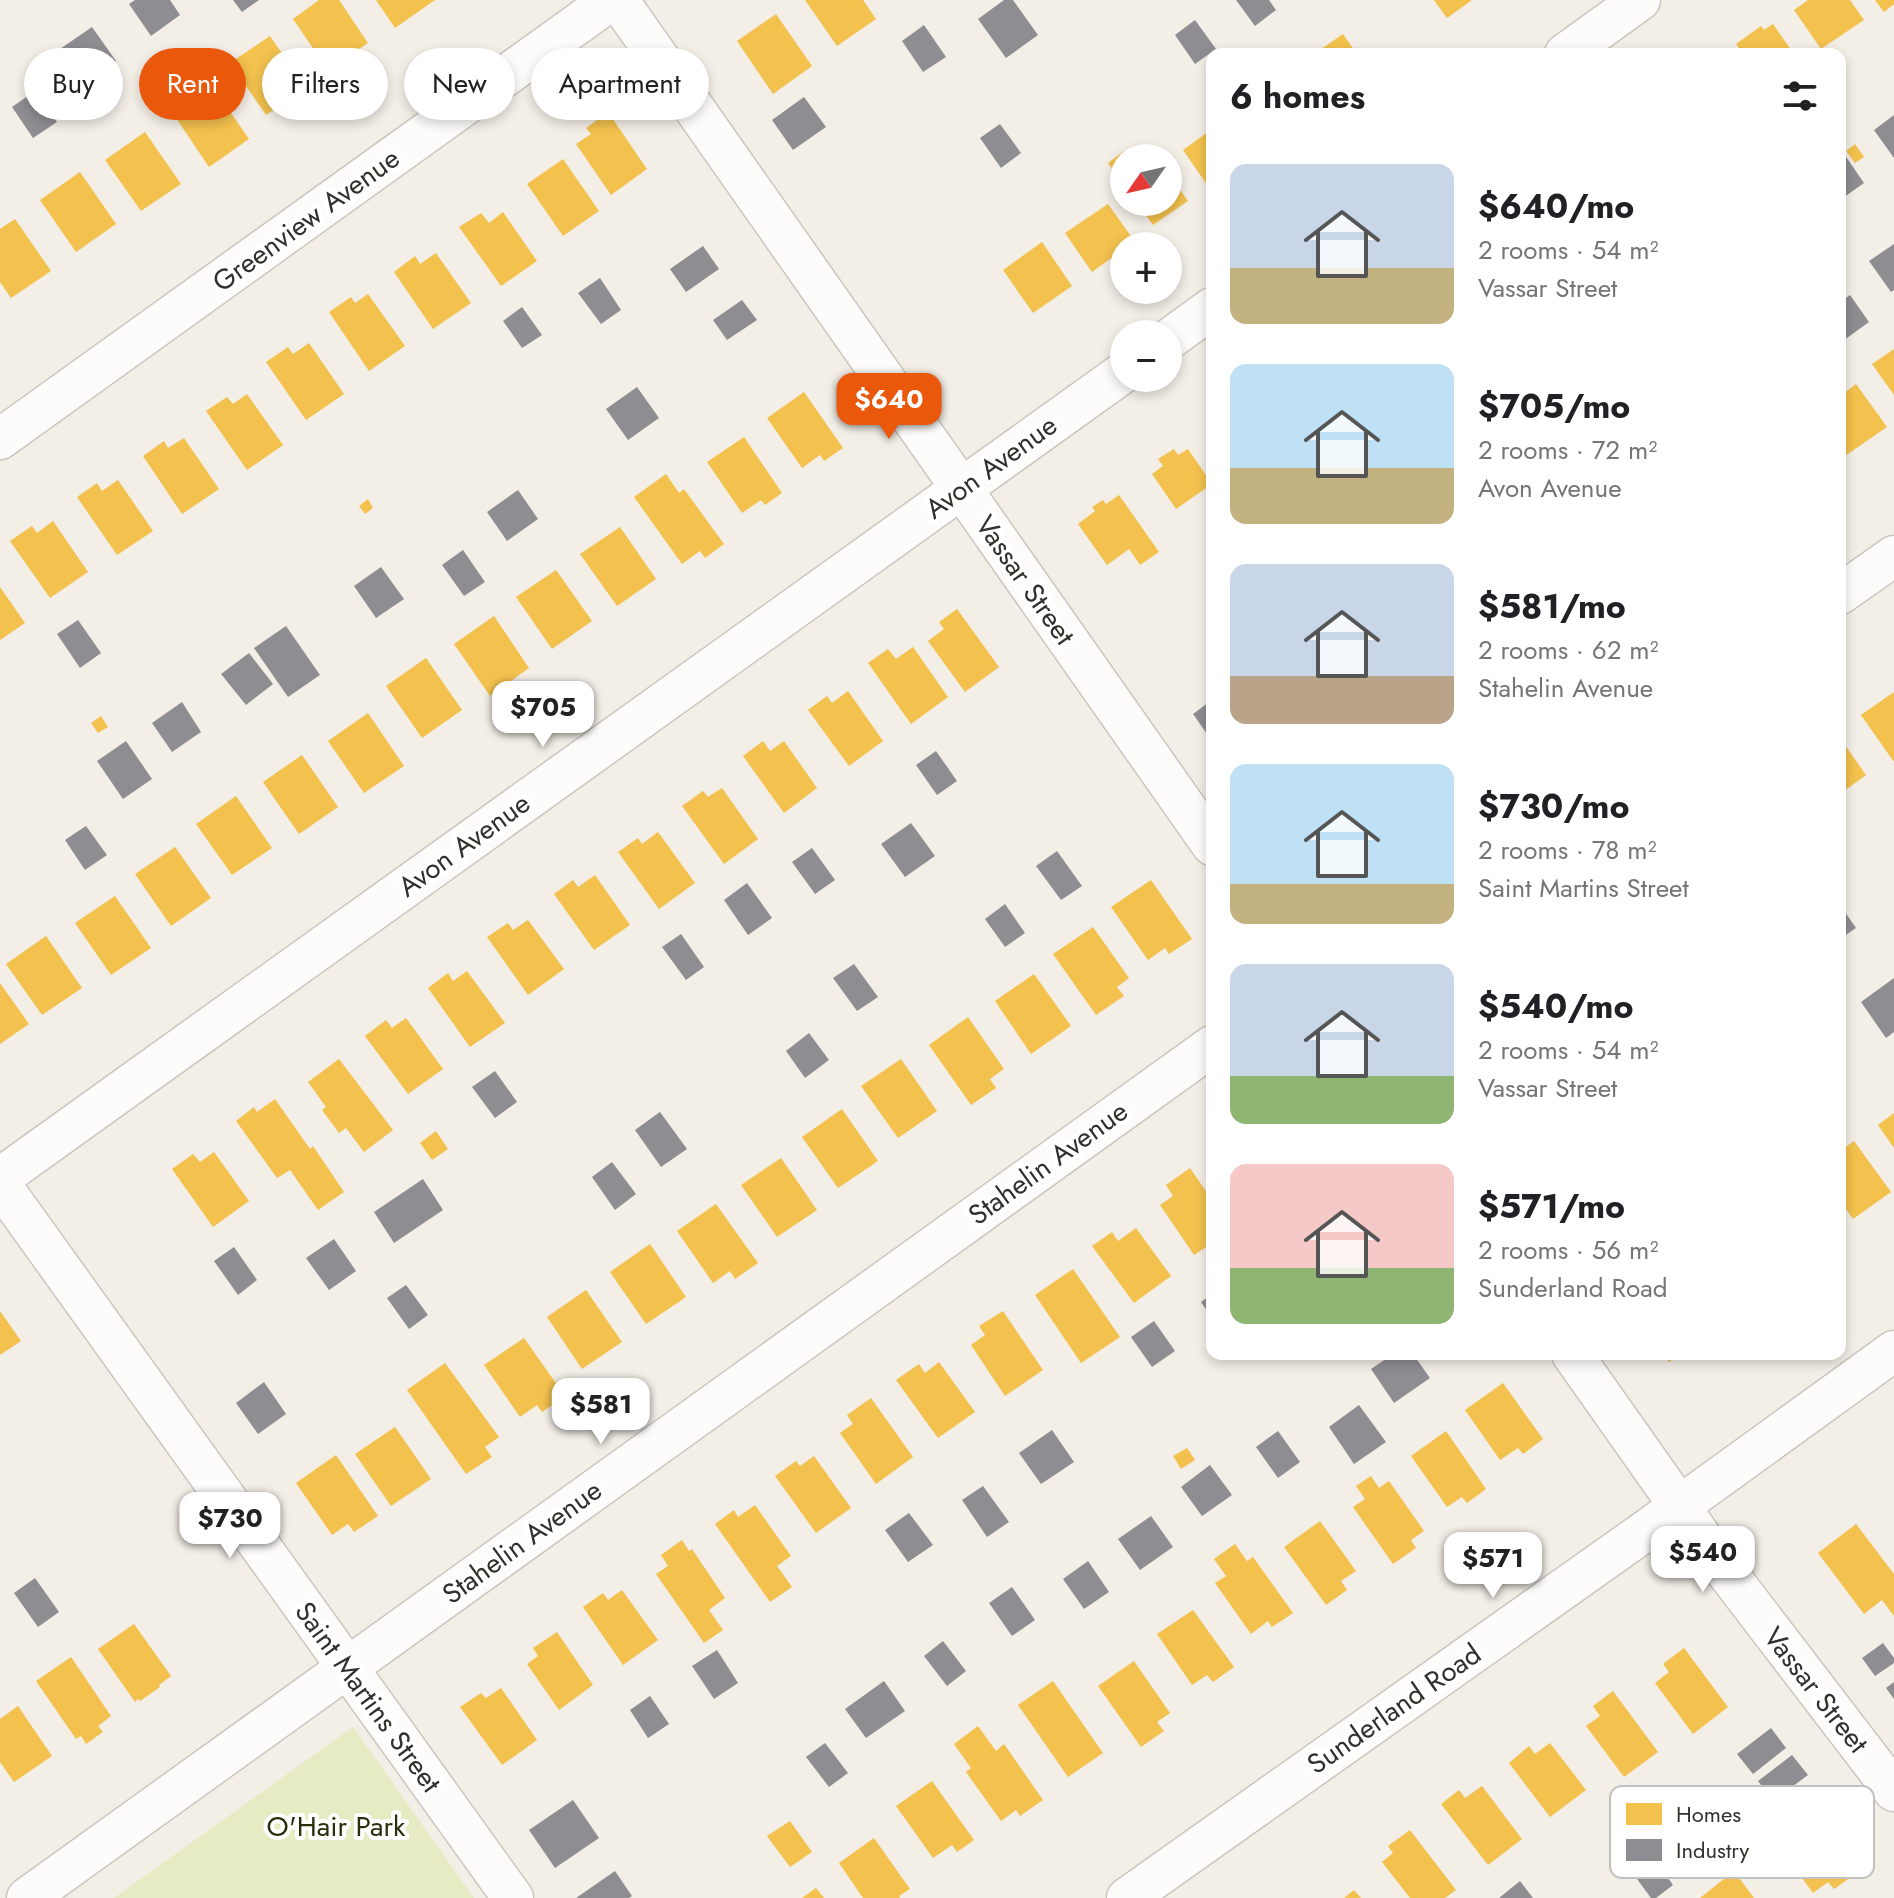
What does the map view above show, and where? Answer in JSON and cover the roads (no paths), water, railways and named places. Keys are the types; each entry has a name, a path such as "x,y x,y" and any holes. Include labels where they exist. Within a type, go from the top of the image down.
{"street":[{"name":"Greenview Avenue","path":"0,439 611,0"},
{"name":"Vassar Street","path":"618,0 1206,836"},
{"path":"1573,48 1640,0"},
{"path":"1182,330 1206,312"},
{"name":"Avon Avenue","path":"0,1181 1110,382"},
{"path":"1846,590 1894,556"},
{"name":"Stahelin Avenue","path":"27,1898 1206,1050"},
{"name":"Saint Martins Street","path":"0,1181 513,1898"},
{"name":"Sunderland Road","path":"1127,1898 1894,1351"},
{"name":"Vassar Street","path":"1576,1360 1718,1561 1894,1791"}],"park label":[{"name":"O'Hair Park","path":"336,1826"}]}
